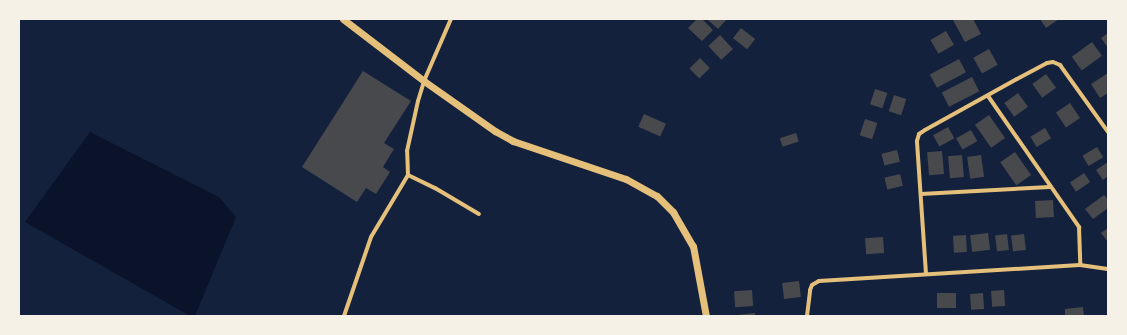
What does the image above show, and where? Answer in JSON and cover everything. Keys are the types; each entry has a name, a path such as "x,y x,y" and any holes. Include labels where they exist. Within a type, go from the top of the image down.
{"street":[{"path":"343,19 424,81 495,131 513,141 626,179 657,196 674,212 693,246 706,316"},
{"path":"344,316 371,237 408,175 407,151 424,81 451,19"},
{"path":"926,274 917,149 919,134 1017,79 1047,63 1053,62 1060,65 1108,132"},
{"path":"988,96 1079,227 1080,265"},
{"path":"408,175 435,188 479,214"},
{"path":"921,194 1050,187"},
{"path":"808,316 810,290 812,285 819,281 1080,265 1108,269"}],"water":[{"path":"90,132 219,197 236,217 195,316 190,316 25,222"}],"building":[{"path":"697,19 702,19 713,30 702,41 688,28"},
{"path":"707,19 727,19 718,29"},
{"path":"973,19 981,34 965,42 953,20"},
{"path":"1040,19 1059,19 1046,28"},
{"path":"741,28 755,39 747,49 733,38"},
{"path":"946,31 954,45 938,54 930,40"},
{"path":"1108,33 1108,48 1101,38"},
{"path":"720,35 733,49 721,60 708,46"},
{"path":"1092,42 1102,56 1082,70 1072,57"},
{"path":"989,49 998,65 982,73 973,58"},
{"path":"700,58 710,68 699,79 689,69"},
{"path":"959,59 966,72 937,88 930,74"},
{"path":"363,71 411,101 384,143 394,149 383,167 390,172 376,194 366,188 357,202 302,167"},
{"path":"1108,73 1108,93 1100,98 1091,84"},
{"path":"1046,74 1056,88 1042,98 1032,84"},
{"path":"972,77 979,91 949,107 942,92"},
{"path":"875,89 887,93 882,108 870,104"},
{"path":"1018,93 1028,107 1014,117 1004,103"},
{"path":"894,95 906,99 901,115 889,111"},
{"path":"1070,103 1080,118 1066,127 1056,113"},
{"path":"644,114 666,124 660,137 638,127"},
{"path":"989,115 1005,138 991,148 975,125"},
{"path":"865,119 877,123 872,139 860,135"},
{"path":"948,127 954,138 939,147 933,135"},
{"path":"1045,128 1051,138 1037,147 1030,137"},
{"path":"971,130 977,141 962,150 956,138"},
{"path":"796,133 799,142 783,147 780,138"},
{"path":"1097,147 1103,157 1089,166 1082,156"},
{"path":"897,150 900,162 884,166 881,154"},
{"path":"942,151 944,174 929,175 927,152"},
{"path":"1015,152 1031,175 1016,185 1000,162"},
{"path":"962,155 964,177 950,178 948,156"},
{"path":"981,155 984,177 970,179 967,157"},
{"path":"1108,162 1108,176 1103,180 1096,170"},
{"path":"1084,173 1090,182 1076,192 1070,183"},
{"path":"900,174 903,186 887,190 884,178"},
{"path":"1104,195 1108,200 1108,208 1093,219 1085,209"},
{"path":"1053,200 1054,217 1036,218 1035,201"},
{"path":"1108,228 1108,242 1101,233"},
{"path":"988,233 990,250 972,252 970,235"},
{"path":"1007,234 1009,250 997,251 995,235"},
{"path":"1024,234 1026,250 1013,251 1011,236"},
{"path":"966,235 967,252 954,253 953,236"},
{"path":"883,237 884,253 866,254 865,238"},
{"path":"799,281 801,297 784,299 782,283"},
{"path":"752,290 753,306 735,307 734,291"},
{"path":"1004,290 1005,306 992,307 991,291"},
{"path":"937,293 956,293 956,308 937,308"},
{"path":"983,293 984,309 971,310 970,294"},
{"path":"1083,307 1084,316 1065,316 1065,309"},
{"path":"755,313 755,316 737,316 737,315"}]}
